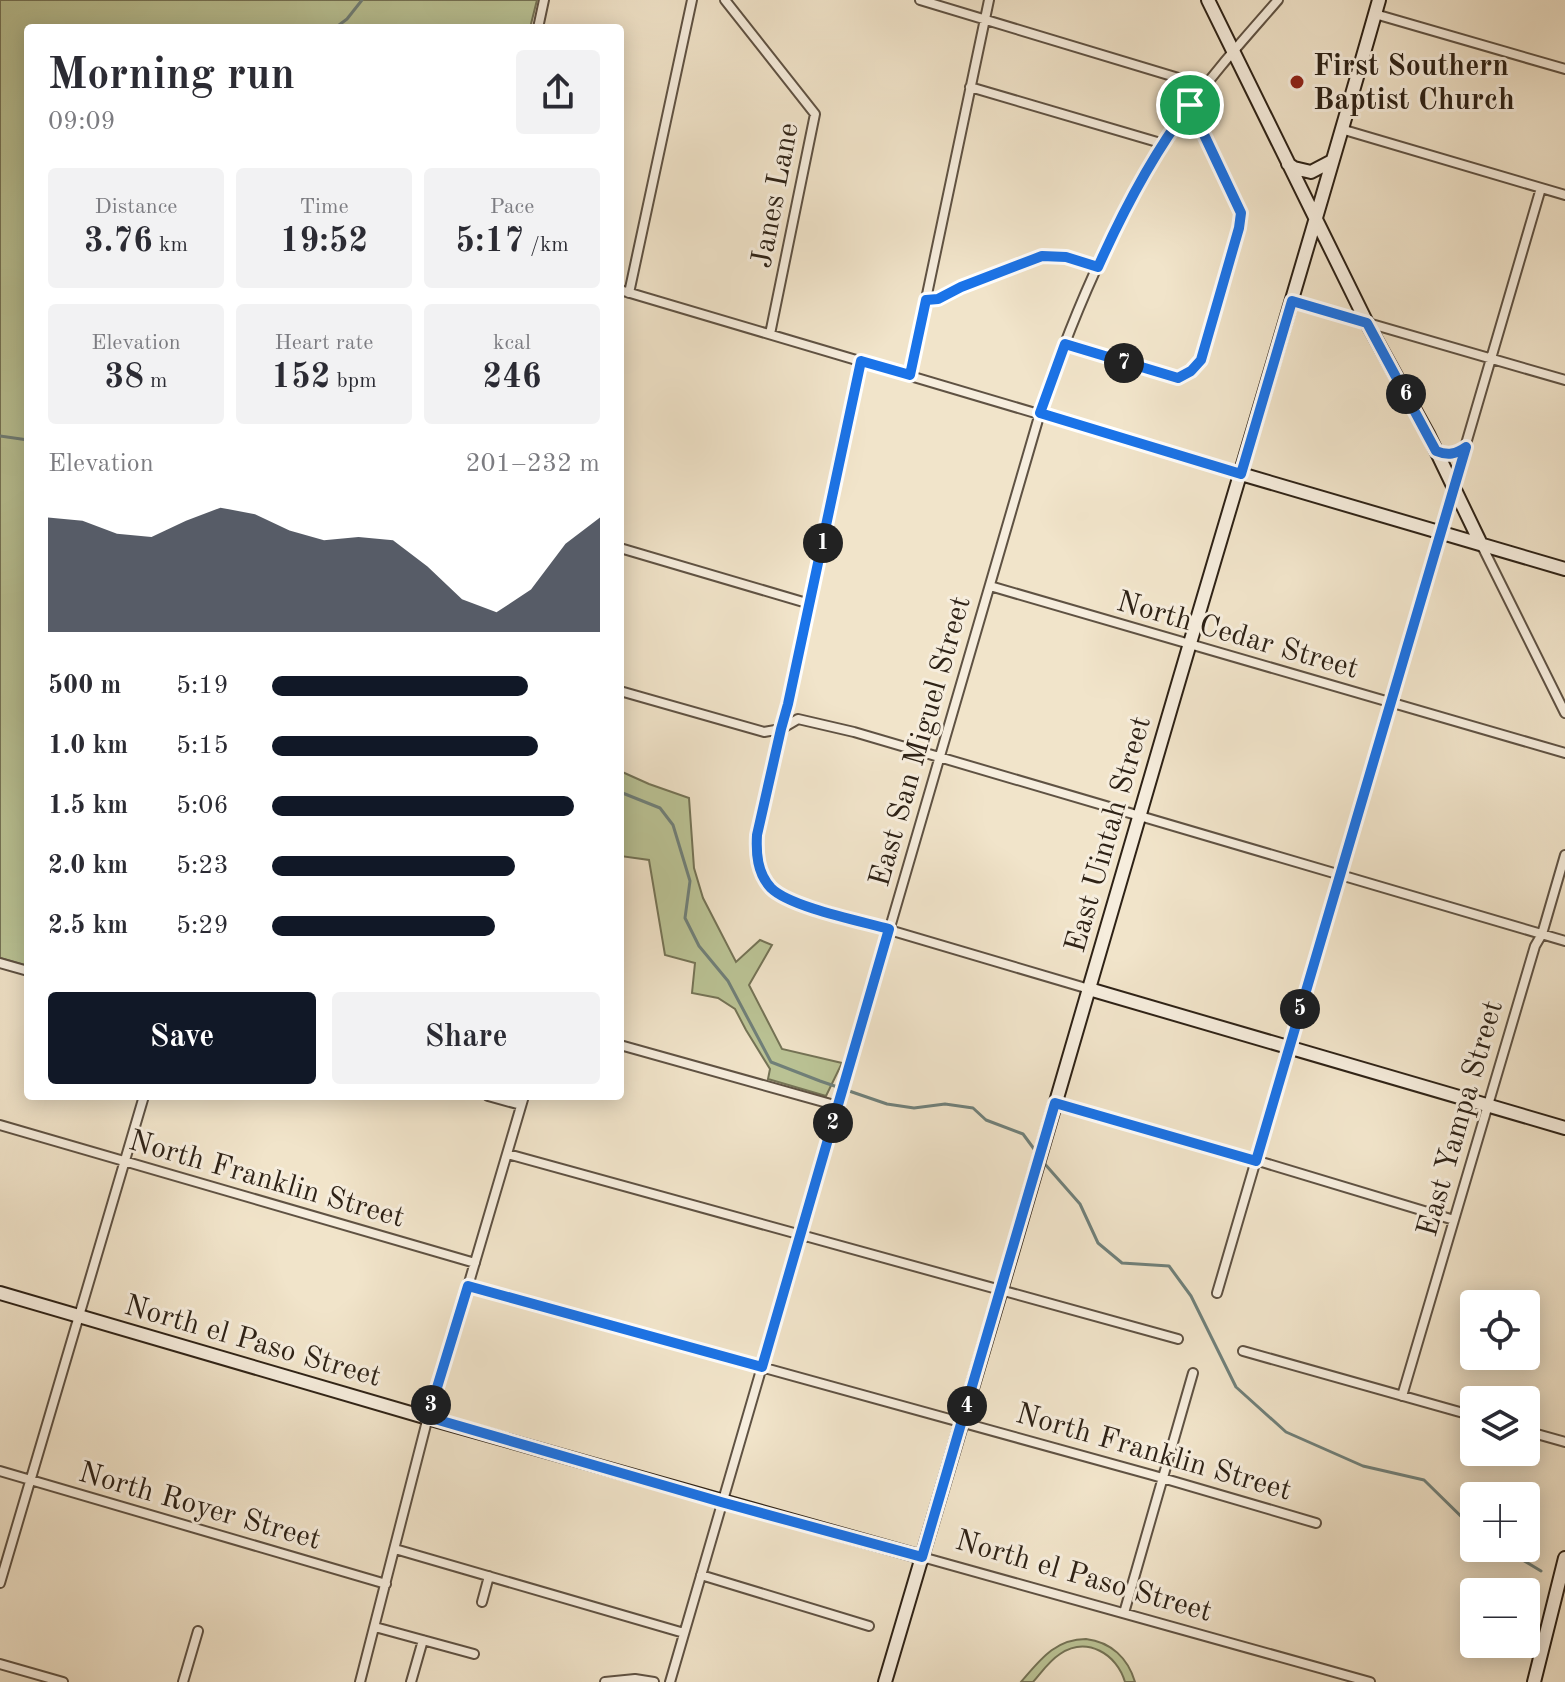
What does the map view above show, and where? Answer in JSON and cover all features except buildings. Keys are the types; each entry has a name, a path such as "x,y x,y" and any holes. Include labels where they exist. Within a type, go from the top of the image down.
{"main road":[{"path":"1208,0 1315,220 1454,486 1481,544"},
{"name":"East Uintah Street","path":"885,1682 1379,0"},
{"path":"1288,164 1311,172 1332,161"},
{"path":"1241,474 1565,569"},
{"path":"1089,989 1565,1128"},
{"name":"North el Paso Street","path":"0,1293 721,1502 922,1557"},
{"path":"1534,1682 1565,1558"}],"street":[{"path":"539,24 544,0"},
{"path":"692,0 625,291 1241,474"},
{"name":"Janes Lane","path":"725,0 815,114 770,334"},
{"path":"920,0 1205,86"},
{"path":"910,375 989,0"},
{"name":"East San Miguel Street","path":"670,1682 1040,413 1065,344 1122,216 1190,105 1278,0"},
{"path":"1375,14 1565,69"},
{"path":"970,87 1164,144"},
{"path":"1065,344 1171,377 1185,376 1198,365 1241,213 1190,105"},
{"path":"1341,129 1565,195"},
{"path":"1217,1293 1541,188"},
{"path":"926,300 938,299 1042,256 1066,257 1098,267"},
{"path":"1292,301 1565,380"},
{"path":"861,361 757,835 758,863 771,888 798,903 1089,989"},
{"path":"1436,451 1457,453 1466,447"},
{"path":"1481,544 1565,713"},
{"path":"624,549 810,604"},
{"name":"North Cedar Street","path":"990,586 1565,753"},
{"path":"624,692 764,732 781,729 798,719 854,732 1565,941"},
{"name":"East Yampa Street","path":"1402,1396 1535,946 1542,934 1565,855"},
{"path":"0,963 24,970"},
{"path":"624,1046 838,1106"},
{"path":"0,1583 143,1100"},
{"path":"360,1682 428,1417 522,1101"},
{"path":"1055,1103 1454,1220"},
{"name":"North Franklin Street","path":"0,1125 475,1263"},
{"path":"508,1154 1178,1339"},
{"name":"North Franklin Street","path":"468,1286 1164,1478 1316,1523"},
{"path":"1243,1351 1460,1412"},
{"path":"1124,1613 1193,1373"},
{"path":"1540,1435 1565,1442"},
{"name":"North Royer Street","path":"0,1471 386,1584"},
{"path":"395,1549 684,1633"},
{"name":"North el Paso Street","path":"922,1557 1370,1682"},
{"path":"701,1575 869,1626"},
{"path":"482,1602 489,1576"},
{"path":"375,1627 474,1654"},
{"path":"183,1682 198,1631"},
{"path":"411,1682 423,1640"},
{"path":"0,1664 63,1682"},
{"path":"1318,1682 1322,1669"},
{"path":"605,1682 635,1679 654,1682"}],"green space":[{"path":"0,0 537,0 531,24 24,24 24,965 0,958"},
{"path":"624,773 689,798 694,868 703,898 736,962 760,940 772,945 749,985 782,1049 842,1063 826,1096 768,1079 770,1069 735,1009 718,998 692,993 695,963 665,955 649,860 624,857"},
{"path":"1086,1639 1103,1644 1117,1653 1128,1666 1135,1682 1125,1682 1108,1656 1080,1647 1056,1657 1033,1682 1021,1682 1057,1647"}],"waterway":[{"path":"340,24 362,0"},
{"path":"0,436 24,439"},
{"path":"624,794 660,808 673,825 690,881 685,918 699,946 728,981 771,1062 887,1104 914,1108 945,1104 973,1108 986,1120 1023,1134 1037,1153"},
{"path":"1044,1163 1080,1204 1098,1243 1122,1263 1169,1266 1191,1296 1236,1387 1286,1432 1363,1466 1424,1480 1460,1515"},
{"path":"1526,1562 1541,1571"}],"place":[{"name":"First Southern Baptist Church","path":"1297,82"}],"route":[{"path":"1190,105 1241,213 1201,360 1185,376 1178,378 1065,344 1040,413 1241,474 1292,301 1367,323 1436,451 1457,453 1466,447 1256,1161 1055,1103 922,1557 428,1417 468,1286 762,1367 889,929 798,903 780,894 771,888 762,873 757,853 757,835 861,361 910,375 926,300 938,299 1042,256 1066,257 1098,267 1122,216 1190,105"}]}
